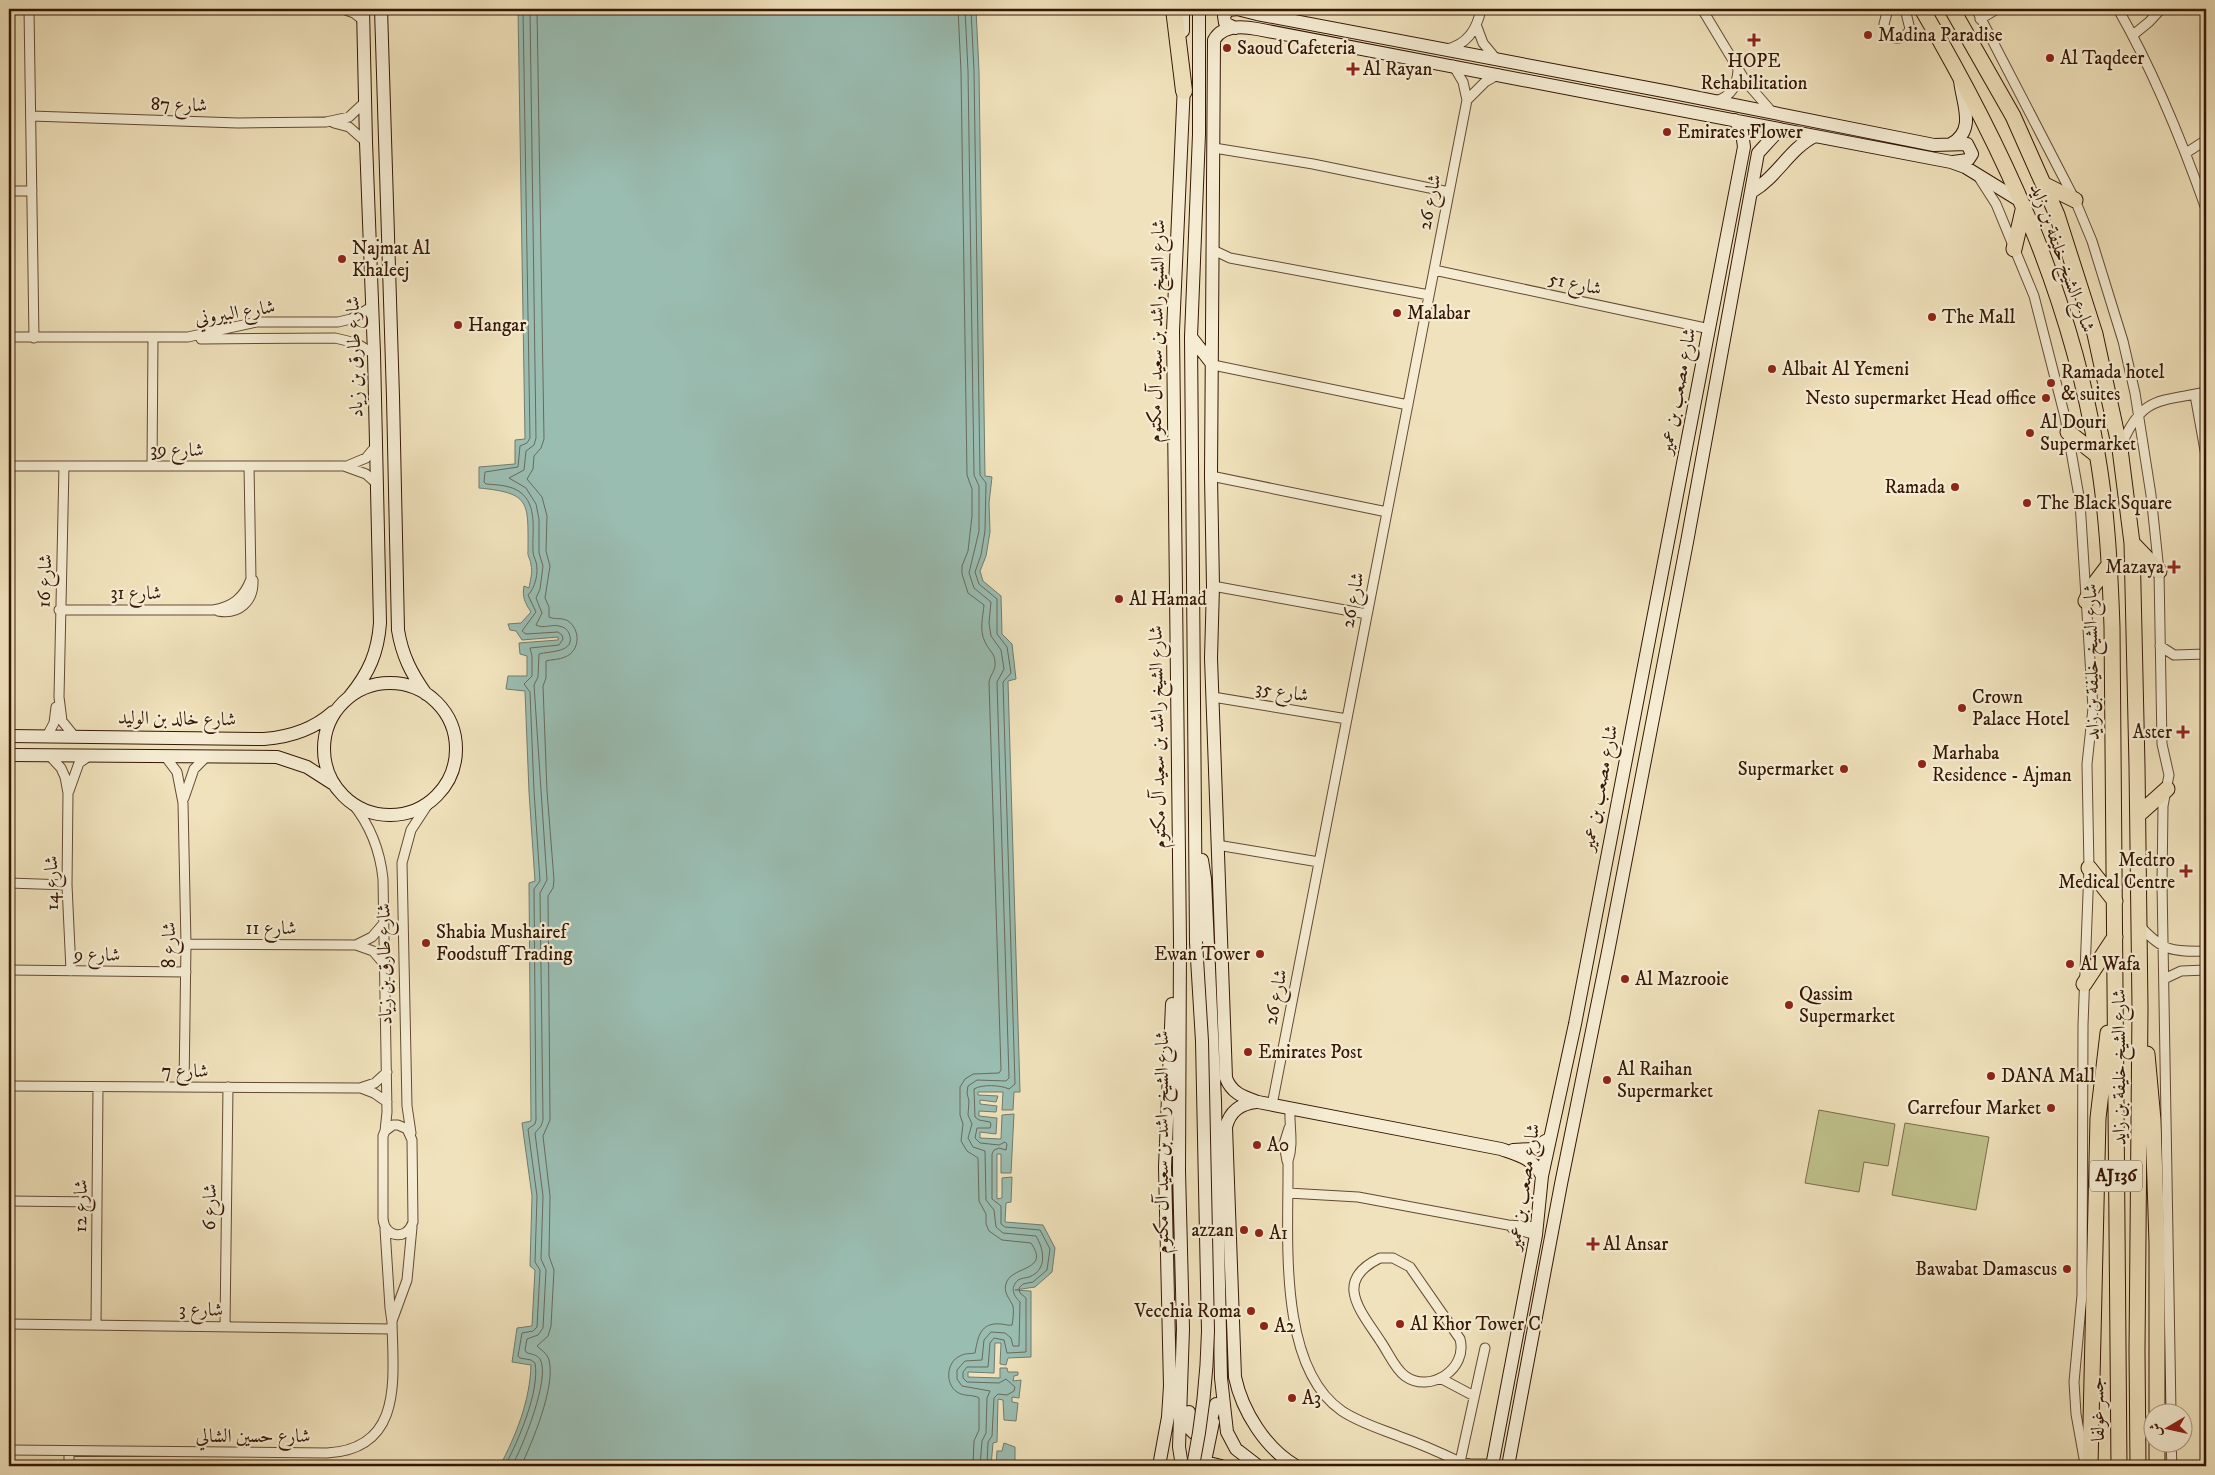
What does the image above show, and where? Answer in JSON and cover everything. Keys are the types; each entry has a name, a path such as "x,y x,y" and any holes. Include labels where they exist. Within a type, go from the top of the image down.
{"highway":[{"path":"1174,9 1184,91"}],"main road":[{"name":"شارع الشيخ راشد بن سعيد آل مكتوم","path":"1183,9 1184,91 1173,331 1180,943 1179,1172 1183,1364 1179,1447 1191,1465"},
{"name":"شارع الشيخ راشد بن سعيد آل مكتوم","path":"1191,1465 1199,1434 1207,1360 1208,1330 1202,1040 1196,942 1191,337 1198,134 1199,9"},
{"path":"1235,28 1225,23 1224,16 1228,10 1238,9 1934,145 1967,144 1972,154 1965,162 1951,162"},
{"name":"شارع الشيخ خليفة بن زايد","path":"1922,9 1960,72 1996,142 2023,204 2067,324 2084,389 2097,455 2109,565 2114,760 2118,1351"},
{"name":"شارع الشيخ خليفة بن زايد","path":"1952,9 2009,108 2045,185 2084,294 2105,374 2120,449 2132,543 2138,815 2140,1008 2137,1351 2138,1466"},
{"path":"364,15 382,15"},
{"name":"شارع طارق بن زياد","path":"350,696 369,669 379,639 373,306 366,142 364,15"},
{"name":"شارع طارق بن زياد","path":"382,15 394,397 398,630 407,664 426,694"},
{"path":"1542,1176 1538,1168 1529,1159 1500,1149 1258,1102 1238,1094 1226,1078 1212,697 1213,586 1211,476 1214,121 1212,45 1214,40 1220,32 1235,28 1257,29 1500,74 1951,162 1965,167 2023,204 2014,249"},
{"path":"1951,144 1964,134 1967,123 1960,72"},
{"name":"شارع مصعب بن عمير","path":"1492,1465 1536,1231 1542,1176 1549,1139 1575,1024 1744,147 1742,132 1735,120"},
{"path":"1198,134 1214,121"},
{"path":"1758,153 1780,129"},
{"path":"1753,191 1763,184 1800,146 1815,136"},
{"path":"1744,147 1754,143 1757,146 1758,153"},
{"name":"شارع مصعب بن عمير","path":"1508,1466 1561,1184 1638,796 1753,191 1758,153"},
{"path":"2045,185 2075,200"},
{"path":"1191,337 1213,365"},
{"path":"2068,432 2097,455"},
{"path":"2132,543 2159,572"},
{"path":"2086,601 2093,586 2109,565"},
{"path":"388,682 408,685 426,694 442,709 448,719 455,746 450,774 442,789 430,801 412,811 391,815 378,814 352,803 334,784 327,768 324,752 327,729 337,709 350,696 368,686 388,682"},
{"name":"شارع خالد بن الوليد","path":"9,736 277,738 290,736 316,726 337,709"},
{"path":"1194,745 1213,729"},
{"path":"113,755 116,745 114,737"},
{"name":"شارع خالد بن الوليد","path":"9,755 276,757 307,767 334,784"},
{"path":"2138,815 2167,789"},
{"path":"1196,848 1204,868 1206,890 1216,1101 1221,1378 1227,1432 1236,1449 1258,1466"},
{"path":"2089,868 2115,901"},
{"path":"1206,890 1220,910"},
{"path":"2084,984 2115,937"},
{"path":"1159,1466 1167,1424 1170,1386 1165,1167 1173,985 1180,943"},
{"path":"2090,1466 2100,1089 2108,1031 2115,1002"},
{"path":"2140,1008 2152,1092 2158,1243 2157,1402"},
{"path":"1258,1102 1247,1103 1237,1108 1230,1116 1226,1127 1232,1249 1234,1368 1242,1401 1261,1432 1277,1452 1296,1466"},
{"path":"1500,1149 1524,1150 1536,1148 1549,1139"},
{"path":"2158,1243 2169,1226"},
{"path":"1218,1260 1232,1249"},
{"path":"2083,1271 2094,1290"},
{"name":"جسر غولفا","path":"2118,1351 2119,1466"},
{"path":"1183,1364 1188,1371 1191,1381 1188,1425 1191,1431 1201,1434 1207,1430 1216,1404 1221,1378"},
{"path":"2159,1402 2170,1382"},
{"path":"1216,1404 1191,1465 1221,1466"},
{"path":"2157,1452 2157,1466"}],"street":[{"path":"29,9 34,338"},
{"path":"343,9 364,15"},
{"path":"1441,50 1458,45 1472,34 1477,26 1481,9"},
{"path":"1702,9 1754,94 1774,114"},
{"path":"1888,9 1884,19 1884,30 1887,36 1898,38 1908,34 1910,29 1905,9"},
{"path":"1976,9 2075,200 2092,241 2109,291 2135,392 2151,495 2159,572 2162,744 2170,774 2163,806 2170,1402"},
{"path":"1980,19 1997,9"},
{"path":"2118,9 2133,35 2186,153 2206,210"},
{"path":"2133,35 2161,9"},
{"path":"1477,26 1483,43 1497,60"},
{"name":"شارع 26","path":"1272,1105 1467,100 1463,82 1453,65"},
{"path":"1712,102 1725,97 1735,88 1738,69"},
{"path":"1467,100 1485,82 1500,74"},
{"name":"شارع 87","path":"31,116 238,123 326,122 349,117 365,102"},
{"name":"شارع 87","path":"326,122 349,127 366,142"},
{"path":"2186,153 2206,140"},
{"path":"1214,148 1313,164 1449,192"},
{"path":"1977,175 1992,196 2040,313 2068,432 2080,502 2093,708 2087,764 2089,868 2084,984 2083,1271 2074,1398 2078,1430 2086,1466"},
{"path":"9,191 32,190"},
{"path":"1213,250 1230,258 1429,295"},
{"name":"شارع 51","path":"1434,270 1710,329"},
{"name":"شارع البيروني","path":"188,337 262,321 338,322 363,314 373,306"},
{"name":"شارع البيروني","path":"9,337 188,337 218,340 335,338 356,343 374,354"},
{"path":"152,466 153,338"},
{"path":"1213,365 1408,405"},
{"path":"2135,392 2153,403"},
{"path":"2120,449 2138,415 2153,403 2206,392"},
{"path":"2195,394 2206,456"},
{"name":"شارع 39","path":"9,466 344,466 360,463 372,453 376,446"},
{"name":"شارع 16","path":"64,466 64,528 59,610 59,697 62,721 75,737"},
{"name":"شارع 31","path":"59,610 213,610 228,606 240,598 248,586 252,572 249,466"},
{"name":"شارع 39","path":"344,466 366,474 377,484"},
{"path":"1211,476 1387,512"},
{"path":"1213,586 1367,614"},
{"path":"2160,646 2174,655 2206,654"},
{"name":"شارع 16","path":"47,736 54,723 59,697"},
{"name":"شارع 35","path":"1212,697 1347,719"},
{"name":"شارع 14","path":"68,793 79,764 90,755"},
{"name":"شارع 14","path":"49,756 56,761 65,777 68,793 67,885 71,971"},
{"name":"شارع 8","path":"165,756 177,772 183,803 186,944 184,1087"},
{"name":"شارع 8","path":"183,803 194,769 207,756"},
{"name":"شارع طارق بن زياد","path":"412,1227 411,1133 407,1106 402,863 411,830 430,801"},
{"name":"شارع طارق بن زياد","path":"352,803 363,816 377,846 383,879 387,1072 385,1131 382,1141 383,1218 385,1229"},
{"path":"1217,845 1319,862"},
{"path":"9,883 67,885"},
{"path":"356,945 372,937 384,923"},
{"path":"2139,924 2156,944 2164,948 2180,952 2206,952"},
{"name":"شارع 11","path":"186,944 356,945 373,951 385,965"},
{"name":"شارع 9","path":"9,970 186,972"},
{"path":"2164,979 2180,971 2206,970"},
{"name":"شارع 7","path":"9,1086 360,1088 375,1083 387,1072"},
{"name":"شارع 12","path":"96,1326 98,1087"},
{"name":"شارع 6","path":"225,1327 228,1087"},
{"name":"شارع 7","path":"360,1088 374,1093 387,1102"},
{"path":"1290,1108 1289,1128 1284,1144 1288,1161 1292,1313 1298,1343 1313,1379 1330,1401 1352,1417 1463,1464 1492,1465"},
{"path":"385,1131 393,1125 398,1125 411,1133"},
{"path":"1288,1193 1358,1197 1536,1231"},
{"path":"9,1201 97,1202"},
{"path":"385,1229 389,1233 399,1235 409,1231 412,1227"},
{"name":"شارع حسين الشالي","path":"392,1325 407,1280 412,1227"},
{"name":"شارع حسين الشالي","path":"9,1450 327,1453 342,1452 356,1448 379,1430 391,1404 392,1325 385,1229"},
{"path":"1440,1378 1458,1364 1462,1350 1460,1340 1410,1267 1393,1258 1380,1258 1374,1261 1354,1280 1353,1290 1357,1305 1406,1377 1423,1382 1440,1378 1474,1396"},
{"name":"شارع 3","path":"9,1324 225,1327 392,1325"},
{"path":"1463,1464 1474,1396 1485,1348"},
{"path":"69,1451 69,1466"},
{"path":"2172,1452 2172,1466"}],"green space":[{"path":"1819,1110 1895,1124 1888,1166 1864,1162 1859,1192 1805,1183"},
{"path":"1905,1123 1989,1137 1976,1210 1892,1195"}],"water":[{"path":"518,9 976,9 979,71 985,476 992,477 989,503 990,532 986,556 980,571 983,581 1001,596 1002,634 1012,644 1016,679 1008,681 1020,1092 1014,1092 1013,1110 1002,1110 1003,1092 978,1092 978,1095 998,1096 996,1102 980,1100 980,1104 997,1106 996,1112 979,1111 979,1116 997,1118 996,1134 980,1132 980,1138 1001,1139 1002,1115 1014,1114 1011,1173 1001,1173 1001,1154 997,1154 997,1199 1002,1198 1002,1178 1012,1177 1011,1202 1006,1203 1005,1222 1043,1225 1055,1248 1052,1272 1035,1287 1015,1290 1031,1291 1031,1357 1008,1358 1006,1365 1000,1364 1001,1343 995,1343 994,1373 968,1372 968,1377 1000,1378 1000,1368 1007,1368 1008,1372 1018,1372 1018,1375 1014,1376 1013,1381 1021,1380 1019,1398 1012,1397 1012,1402 1018,1403 1016,1421 1004,1420 1003,1400 998,1399 997,1442 993,1443 991,1466 500,1466 517,1430 528,1392 531,1365 512,1362 517,1328 532,1326 535,1270 530,1266 532,1196 522,1123 531,1121 529,883 535,881 525,691 506,689 508,676 527,676 527,656 520,654 519,643 558,640 558,637 522,640 516,631 510,630 508,624 521,623 531,612 523,593 524,586 529,588 532,571 528,553 528,521 526,511 523,503 509,493 479,488 479,467 515,464 515,440 525,439"},
{"path":"1004,1443 1015,1447 1015,1466 996,1466 997,1451 1002,1451"}],"place":[{"name":"Madina Paradise","path":"1868,35"},
{"name":"HOPE Rehabilitation","path":"1754,40"},
{"name":"Saoud Cafeteria","path":"1227,48"},
{"name":"Al Taqdeer","path":"2050,58"},
{"name":"Al Rayan","path":"1353,69"},
{"name":"Emirates Flower","path":"1667,132"},
{"name":"Najmat Al Khaleej","path":"342,259"},
{"name":"Malabar","path":"1397,313"},
{"name":"The Mall","path":"1932,317"},
{"name":"Hangar","path":"458,325"},
{"name":"Albait Al Yemeni","path":"1772,369"},
{"name":"Ramada hotel & suites","path":"2051,383"},
{"name":"Nesto supermarket Head office","path":"2046,398"},
{"name":"Al Douri Supermarket","path":"2030,433"},
{"name":"Ramada","path":"1955,487"},
{"name":"The Black Square","path":"2027,503"},
{"name":"Mazaya","path":"2174,567"},
{"name":"Al Hamad","path":"1119,599"},
{"name":"Crown Palace Hotel","path":"1962,708"},
{"name":"Aster","path":"2183,732"},
{"name":"Marhaba Residence - Ajman","path":"1922,764"},
{"name":"Supermarket","path":"1844,769"},
{"name":"Medtro Medical Centre","path":"2186,871"},
{"name":"Shabia Mushairef Foodstuff Trading","path":"426,943"},
{"name":"Ewan Tower","path":"1260,954"},
{"name":"Al Wafa","path":"2070,964"},
{"name":"Al Mazrooie","path":"1625,979"},
{"name":"Qassim Supermarket","path":"1789,1005"},
{"name":"Emirates Post","path":"1248,1052"},
{"name":"DANA Mall","path":"1991,1076"},
{"name":"Al Raihan Supermarket","path":"1607,1080"},
{"name":"Carrefour Market","path":"2051,1108"},
{"name":"A0","path":"1257,1145"},
{"name":"azzan","path":"1244,1230"},
{"name":"A1","path":"1259,1233"},
{"name":"Al Ansar","path":"1593,1244"},
{"name":"Bawabat Damascus","path":"2067,1269"},
{"name":"Vecchia Roma","path":"1251,1311"},
{"name":"Al Khor Tower C","path":"1400,1324"},
{"name":"A2","path":"1264,1326"},
{"name":"A3","path":"1292,1398"}]}
